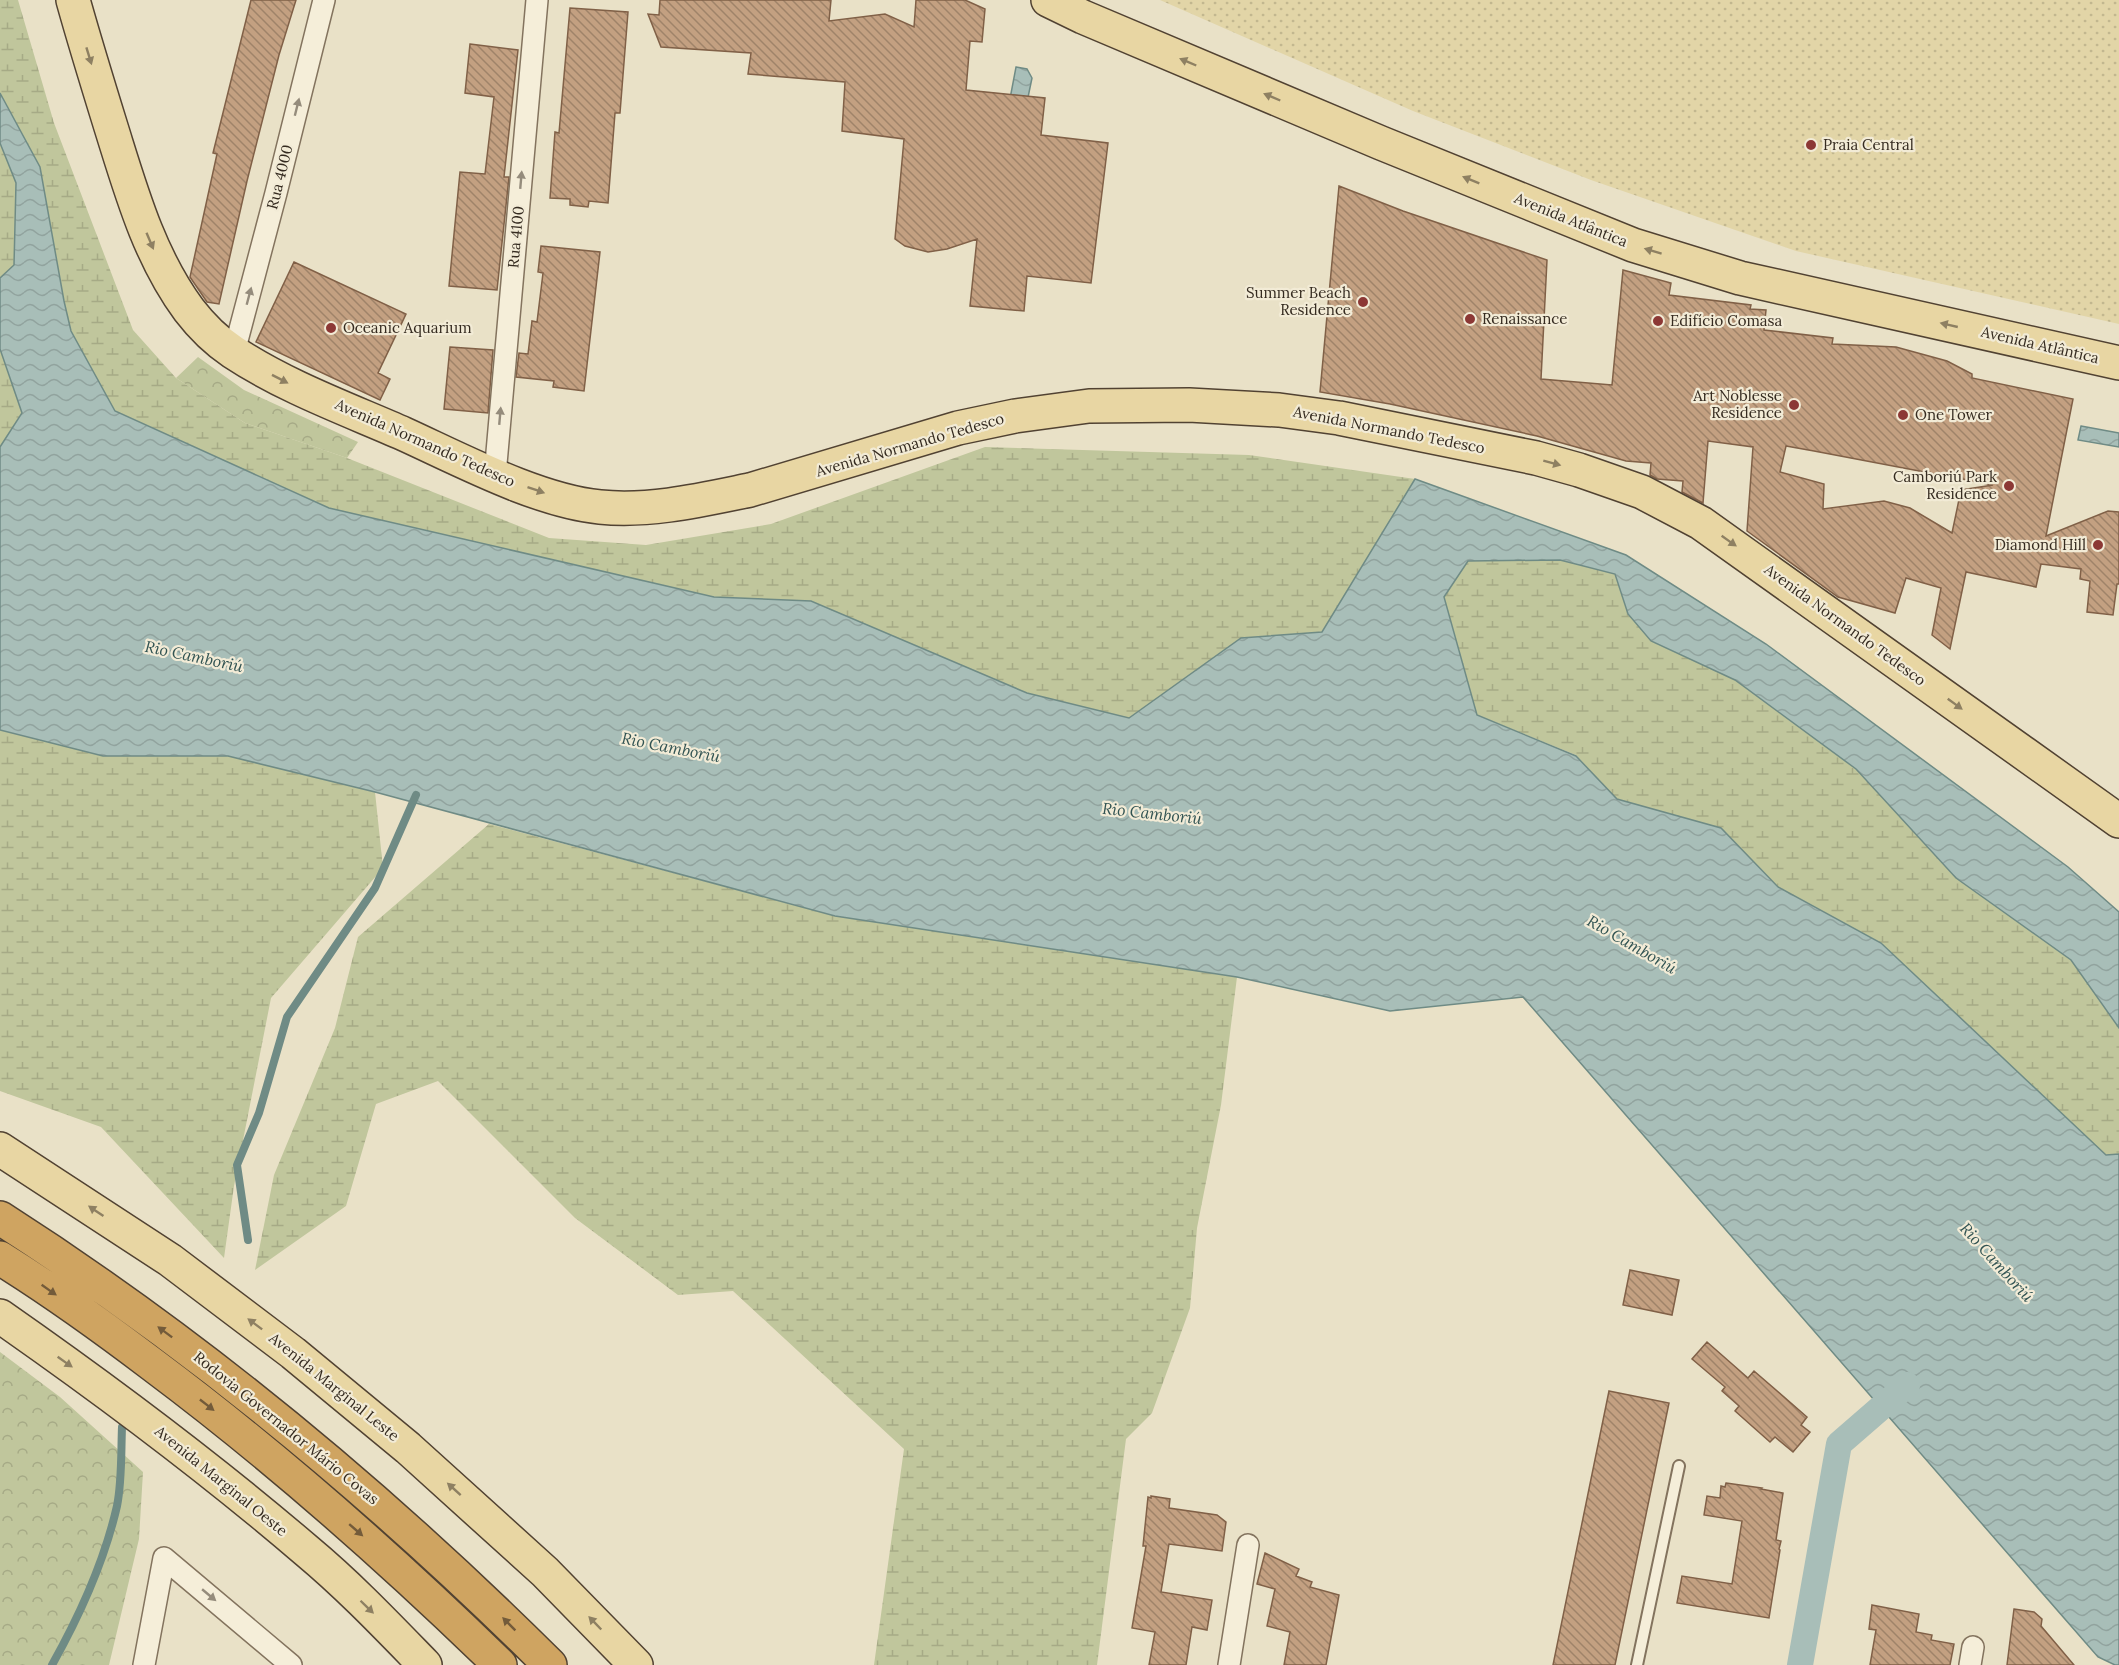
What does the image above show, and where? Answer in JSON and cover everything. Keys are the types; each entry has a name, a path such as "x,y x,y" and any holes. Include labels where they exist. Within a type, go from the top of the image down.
{"highway":[{"name":"Rodovia Governador Mário Covas","path":"0,1218 127,1303 275,1416 431,1550 550,1665"},
{"path":"0,1258 125,1344 206,1404 291,1473 364,1536 500,1665"}],"main road":[{"name":"Avenida Normando Tedesco","path":"73,0 131,191 154,249 167,278 208,334 281,380 495,475 573,502 598,507 652,507 750,490 958,428 1046,410 1122,404 1279,410 1349,420 1536,458 1642,492 1701,523 2119,821"},
{"name":"Avenida Atlântica","path":"1048,0 1371,139 1633,245 1740,278 2119,363"},
{"name":"Avenida Marginal Leste","path":"0,1149 170,1260 293,1353 408,1448 545,1572 636,1665"},
{"name":"Avenida Marginal Oeste","path":"0,1316 93,1381 182,1448 273,1522 309,1552 425,1665"}],"street":[{"name":"Rua 4000","path":"234,352 324,0"},
{"name":"Rua 4100","path":"495,475 537,0"},
{"path":"1228,1665 1248,1545"},
{"path":"144,1665 164,1558 291,1665"}],"lane":[{"path":"1637,1665 1679,1466"}],"green space":[{"path":"0,0 18,0 54,123 133,330 176,378 245,423 347,458 549,538 646,545 771,524 985,447 1249,455 1415,479 1322,632 1241,638 1129,718 1027,693 811,601 714,597 329,508 115,411 71,331 40,167 0,94"},
{"path":"0,143 16,183 14,265 0,278"},
{"path":"0,349 22,413 0,447"},
{"path":"198,357 244,390 358,442 347,458 245,423 176,378"},
{"path":"1560,560 1615,574 1628,614 1651,641 1735,680 1856,769 1956,878 2071,960 2119,1028 2119,1154 2106,1155 1881,943 1778,887 1721,828 1616,799 1576,755 1477,715 1444,597 1468,561"},
{"path":"0,730 103,756 228,756 375,792 383,868 271,998 234,1186 224,1258 101,1127 0,1091"},
{"path":"489,824 835,916 1237,977 1221,1105 1197,1228 1190,1308 1152,1413 1126,1439 1097,1665 874,1665 904,1449 733,1291 678,1295 575,1218 438,1081 376,1104 346,1206 255,1270 274,1175 335,1028 358,937"},
{"path":"0,1352 60,1397 143,1472 139,1539 109,1665 0,1665"}],"sand":[{"name":"Praia Central","path":"1160,0 2119,0 2119,324 1796,251 1591,180 1413,111"}],"water":[{"path":"1016,67 1027,69 1032,78 1026,107 1009,104"},
{"name":"Rio Camboriú","path":"0,93 40,167 71,331 115,411 329,508 714,597 811,601 1027,693 1129,718 1241,638 1322,632 1415,479 1626,555 1766,644 2068,867 2119,912 2119,1028 2071,960 1956,878 1856,769 1735,680 1651,641 1628,614 1615,574 1560,560 1468,561 1444,597 1477,715 1576,756 1617,799 1721,828 1778,887 1881,943 2106,1155 2119,1154 2119,1665 2098,1657 1523,997 1390,1011 1237,977 835,916 375,792 228,756 103,756 0,730 0,447 22,413 0,349 0,278 14,265 16,183 0,143"},
{"path":"2081,426 2119,433 2119,447 2078,440"}],"building":[{"path":"251,0 296,0 279,55 247,181 219,304 207,302 190,277 217,154 213,153"},
{"path":"660,0 831,0 829,21 885,14 914,27 916,0 965,0 985,9 982,42 970,41 966,90 1045,98 1041,135 1108,143 1091,283 1027,276 1024,311 970,306 977,239 947,249 928,252 905,246 895,239 904,139 842,131 845,82 748,74 751,53 661,47 648,14 659,15"},
{"path":"570,8 628,12 620,113 615,113 608,203 589,201 588,207 570,205 570,199 550,198 555,132 559,133"},
{"path":"470,44 518,50 504,177 509,177 497,290 449,286 460,172 485,174 494,97 465,93"},
{"path":"1339,186 1403,211 1547,260 1541,379 1612,385 1623,270 1671,283 1669,295 1751,305 1750,309 1766,310 1764,330 1833,338 1832,344 1896,347 1947,361 1972,374 1972,378 2073,399 2046,536 2108,511 2119,512 2119,584 2117,584 2113,615 2087,612 2090,581 2080,579 2081,569 2041,564 2036,587 1966,572 1950,649 1932,635 1941,588 1906,578 1895,613 1838,597 1747,531 1753,447 1708,441 1703,503 1682,492 1683,481 1657,479 1650,475 1651,463 1626,461 1537,436 1390,404 1320,392","holes":["1786,446 1993,485 1961,490 1952,533 1910,508 1884,501 1823,509 1824,484 1780,472"]},
{"path":"541,246 600,252 584,391 553,387 554,381 516,377 519,353 528,354 532,321 537,322 543,273 538,272"},
{"name":"Oceanic Aquarium","path":"294,262 406,314 378,373 390,379 380,400 256,342"},
{"path":"450,347 493,350 488,413 444,409"},
{"path":"1630,1270 1679,1280 1672,1315 1623,1305"},
{"path":"1707,1342 1748,1378 1754,1371 1807,1417 1801,1425 1810,1432 1793,1452 1775,1437 1770,1442 1735,1411 1739,1406 1722,1391 1725,1387 1692,1359"},
{"path":"1609,1391 1669,1403 1615,1665 1553,1665"},
{"path":"1726,1483 1783,1493 1776,1540 1781,1541 1780,1550 1769,1618 1677,1603 1682,1576 1732,1584 1742,1521 1704,1515 1707,1496 1720,1498 1721,1486 1725,1487"},
{"path":"1151,1496 1170,1499 1169,1508 1217,1515 1226,1522 1222,1551 1169,1544 1161,1592 1212,1600 1207,1630 1192,1627 1186,1665 1149,1665 1155,1632 1132,1628 1146,1546 1143,1546 1148,1497 1151,1498"},
{"path":"1265,1553 1299,1569 1296,1576 1312,1582 1310,1587 1339,1595 1326,1665 1284,1665 1290,1632 1267,1626 1275,1589 1257,1584"},
{"path":"1872,1605 1919,1614 1916,1632 1932,1635 1931,1640 1954,1644 1950,1665 1870,1665 1876,1630 1869,1629"},
{"path":"2014,1609 2034,1612 2042,1619 2041,1626 2074,1665 2007,1665"}],"waterway":[{"path":"248,1240 237,1165 259,1113 287,1017 375,888 416,795"},
{"path":"1800,1665 1839,1444 1907,1385"},
{"path":"52,1665 90,1588 112,1527 120,1487 122,1427"}],"place":[{"name":"Praia Central","path":"1811,145"},
{"name":"Summer Beach Residence","path":"1363,302"},
{"name":"Renaissance","path":"1470,319"},
{"name":"Edifício Comasa","path":"1658,321"},
{"name":"Oceanic Aquarium","path":"331,328"},
{"name":"Art Noblesse Residence","path":"1794,405"},
{"name":"One Tower","path":"1903,415"},
{"name":"Camboriú Park Residence","path":"2009,486"},
{"name":"Diamond Hill","path":"2098,545"}]}
